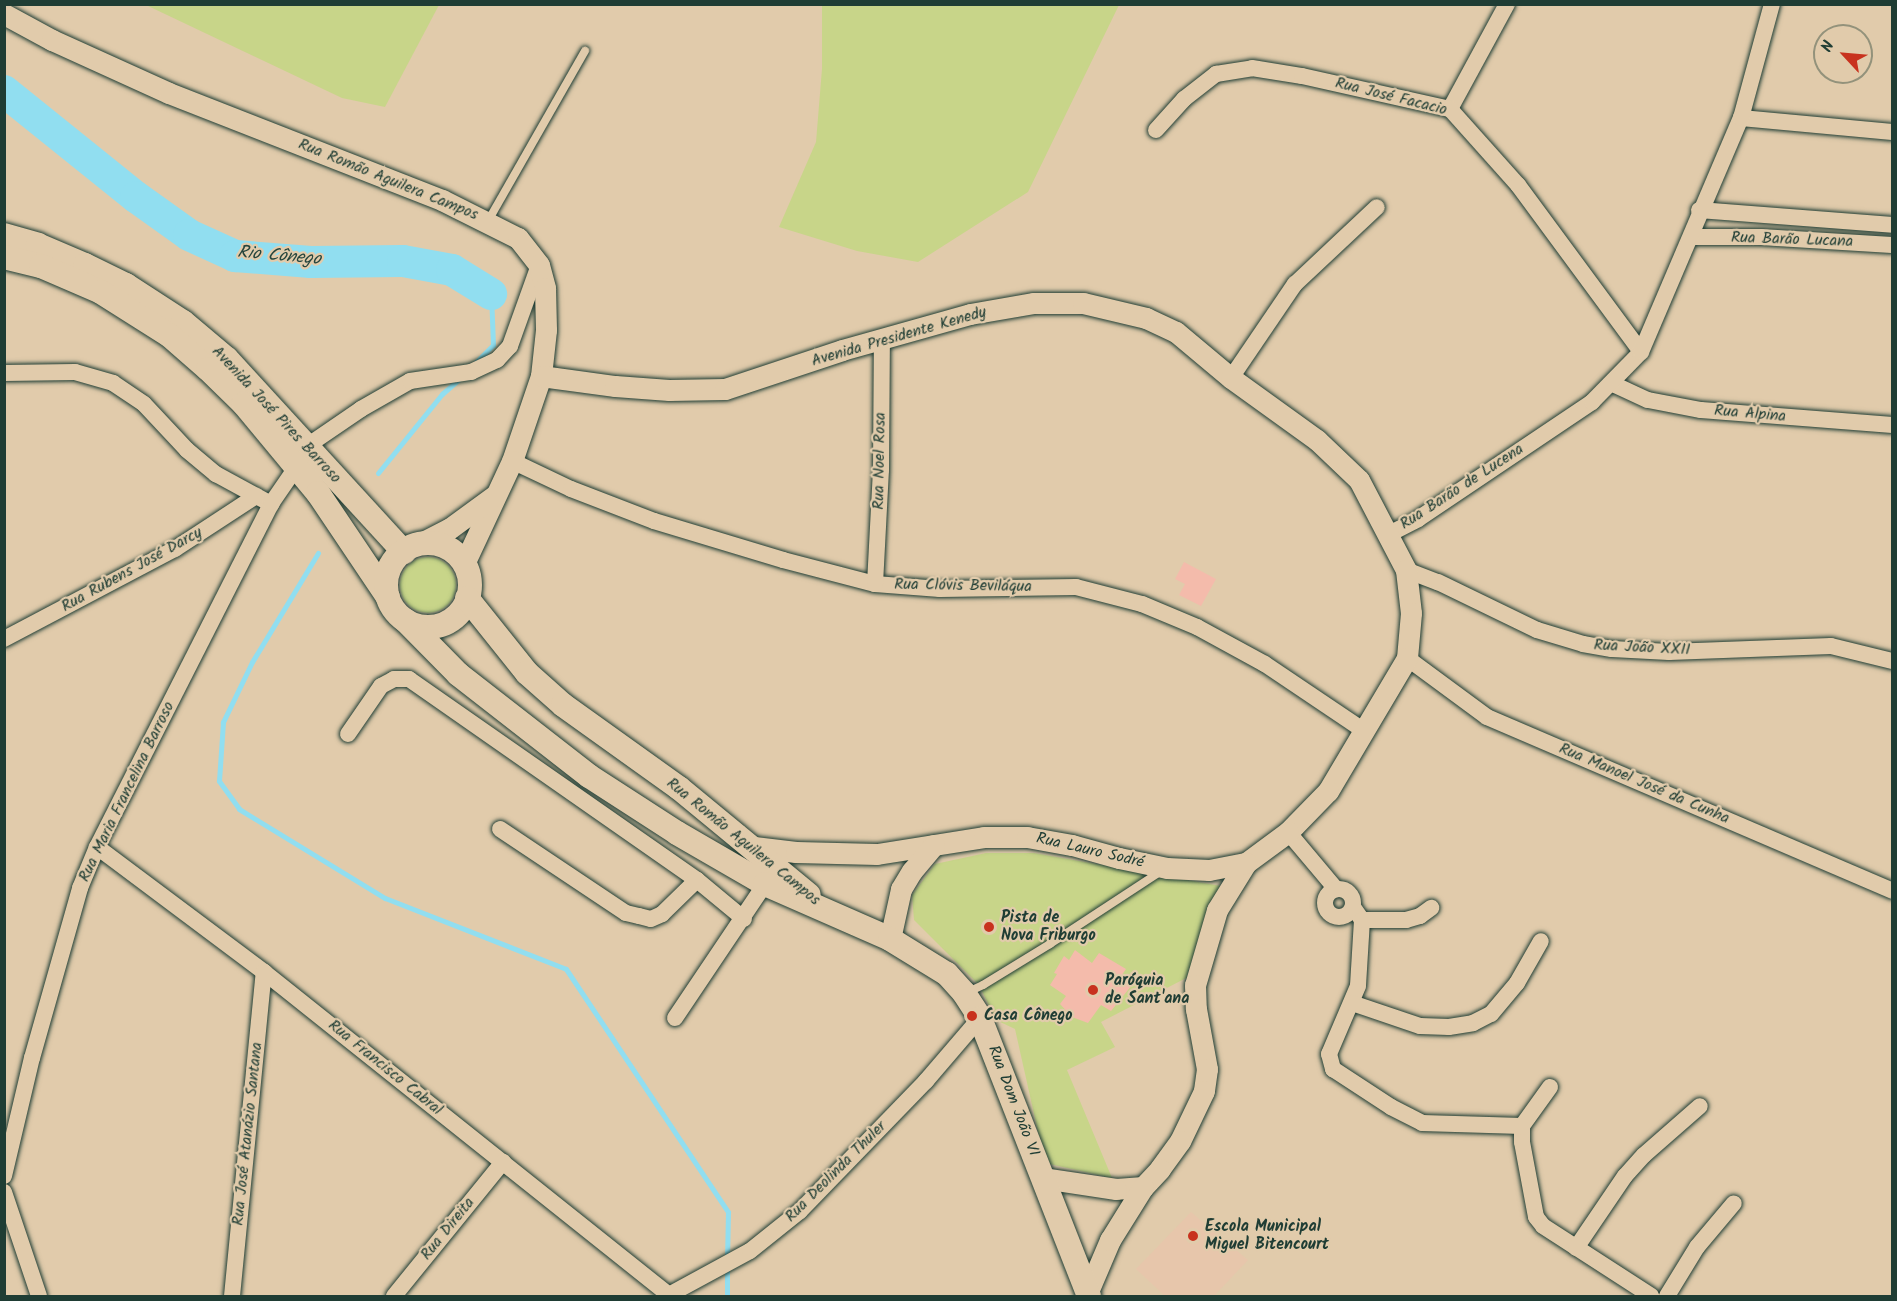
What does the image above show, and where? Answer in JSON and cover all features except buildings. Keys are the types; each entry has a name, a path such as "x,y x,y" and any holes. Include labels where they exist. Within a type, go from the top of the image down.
{"main road":[{"name":"Avenida José Pires Barroso","path":"4,235 38,245 126,285 183,322 227,360 302,456 388,597"},
{"name":"Avenida José Pires Barroso","path":"4,257 41,267 101,292 169,335 302,456 411,548"},
{"path":"444,546 464,564 469,580 467,598 459,613 446,623 429,627 405,620 394,610 388,597 387,575 393,562 411,548 444,546"},
{"name":"Rua Romão Aguilera Campos","path":"467,598 527,673 563,705 679,788 827,910"},
{"name":"Rua Romão Aguilera Campos","path":"405,620 458,674 589,776 677,833 765,884 827,910"},
{"name":"Rua Dom João VI","path":"827,910 890,939 947,974 964,993 980,1018 1088,1295"}],"street":[{"path":"1450,109 1507,4"},
{"name":"Rua Barão de Lucena","path":"1246,863 1288,832 1328,792 1407,658 1411,613 1406,570 1389,534 1418,519 1592,402 1613,384 1641,352 1691,237 1699,210 1740,118 1772,4"},
{"name":"Rua Romão Aguilera Campos","path":"4,14 52,40 169,93 442,200 488,220 518,238 539,265 545,288 546,330 541,376 512,460 494,496 484,525 464,564"},
{"name":"Rua José Facacio","path":"1156,130 1184,99 1216,74 1252,68 1302,76 1450,109 1518,185 1641,352"},
{"path":"1740,118 1893,132"},
{"path":"1232,378 1295,284 1377,207"},
{"name":"Rua Barão Lucana","path":"1699,210 1893,225"},
{"name":"Rua Barão Lucana","path":"1691,237 1761,237 1893,245"},
{"path":"302,456 410,381 471,372 497,360 510,346 539,265"},
{"name":"Avenida Presidente Kenedy","path":"541,376 615,386 669,390 725,389 882,338 970,314 1034,303 1083,303 1146,318 1176,332 1232,378 1317,440 1359,480 1389,534"},
{"name":"Rua Noel Rosa","path":"875,584 881,470 882,338"},
{"path":"4,373 75,372 113,383 144,404 187,450 216,474 271,504"},
{"name":"Rua Alpina","path":"1613,384 1648,400 1674,406 1893,425"},
{"name":"Rua Maria Francelina Barroso","path":"4,1176 32,1058 80,888 97,848 271,504 302,456"},
{"name":"Rua Clóvis Beviláqua","path":"512,460 571,489 654,521 783,560 875,584 940,589 1076,587 1142,604 1197,627 1265,664 1363,730"},
{"name":"Rua Rubens José Darcy","path":"4,639 175,549 256,496"},
{"path":"411,548 449,529 494,496"},
{"name":"Rua João XXII","path":"1406,570 1438,582 1537,630 1583,644 1612,649 1670,652 1831,646 1893,661"},
{"name":"Rua Manoel José da Cunha","path":"1407,658 1487,717 1893,891"},
{"path":"348,734 381,686 394,679 409,679 697,880 744,919"},
{"path":"500,829 626,913 651,919 662,914 697,880"},
{"path":"1288,832 1336,889"},
{"name":"Rua Lauro Sodré","path":"754,848 796,852 877,854 984,837 1027,837 1072,844 1119,858 1167,868 1209,870 1246,863"},
{"path":"890,939 901,889 912,871 934,845"},
{"name":"Rua Francisco Cabral","path":"97,848 264,972 668,1296"},
{"path":"1088,1295 1110,1240 1143,1186 1160,1169 1180,1141 1204,1091 1208,1069 1196,1009 1195,985 1217,910 1246,863"},
{"path":"675,1018 744,919 765,884"},
{"path":"1431,908 1420,916 1406,920 1358,914 1337,918 1328,913 1324,904 1327,894 1336,889 1346,890 1353,897 1358,914 1358,986 1329,1054 1333,1069 1391,1107 1422,1123 1522,1126"},
{"path":"1352,1004 1420,1026 1449,1027 1473,1023 1491,1014 1504,999 1517,983 1541,941"},
{"name":"Rua José Atanázio Santana","path":"232,1296 264,972"},
{"name":"Rua Deolinda Thuler","path":"668,1296 698,1277 750,1251 800,1211 926,1081 980,1018"},
{"path":"1550,1087 1522,1126 1522,1142 1536,1217 1543,1226 1651,1296"},
{"path":"1576,1248 1638,1162 1700,1106"},
{"name":"Rua Direita","path":"394,1296 503,1162"},
{"path":"1042,1178 1116,1189 1143,1186"},
{"path":"4,1192 39,1296"},
{"path":"1667,1296 1697,1247 1734,1203"}],"lane":[{"path":"488,220 585,51"},
{"path":"964,993 983,986 1167,868"}],"shaded area":[{"name":"Escola Municipal Miguel Bitencourt","path":"1191,1212 1248,1260 1214,1296 1165,1296 1136,1269"}],"green space":[{"path":"822,4 1119,5 1028,192 918,262 857,251 779,227 816,142 822,69"},
{"path":"146,5 439,5 385,107 342,98"},
{"path":"428,557 439,559 448,565 454,574 456,585 454,596 448,605 439,611 428,613 417,611 408,605 402,596 400,585 402,574 408,565 417,559"},
{"path":"986,853 1034,853 1221,886 1192,975 1101,1022 1115,1047 1067,1070 1112,1178 1045,1163 1015,1029 996,1020 979,985 914,920 912,895 935,864"}],"waterway":[{"name":"Rio Cônego","path":"4,91 136,197 189,235 235,256 311,262 403,261 452,270 491,294"},
{"path":"476,362 493,345 491,294"},
{"path":"378,473 442,394 459,379"},
{"path":"318,553 252,662 223,722 219,781 239,809 385,898 566,969 728,1212 727,1259"},
{"path":"727,1268 727,1296"}],"place":[{"name":"Pista de Nova Friburgo","path":"989,927"},
{"name":"Paróquia de Sant'ana","path":"1093,990"},
{"name":"Casa Cônego","path":"972,1016"},
{"name":"Escola Municipal Miguel Bitencourt","path":"1193,1236"}]}
